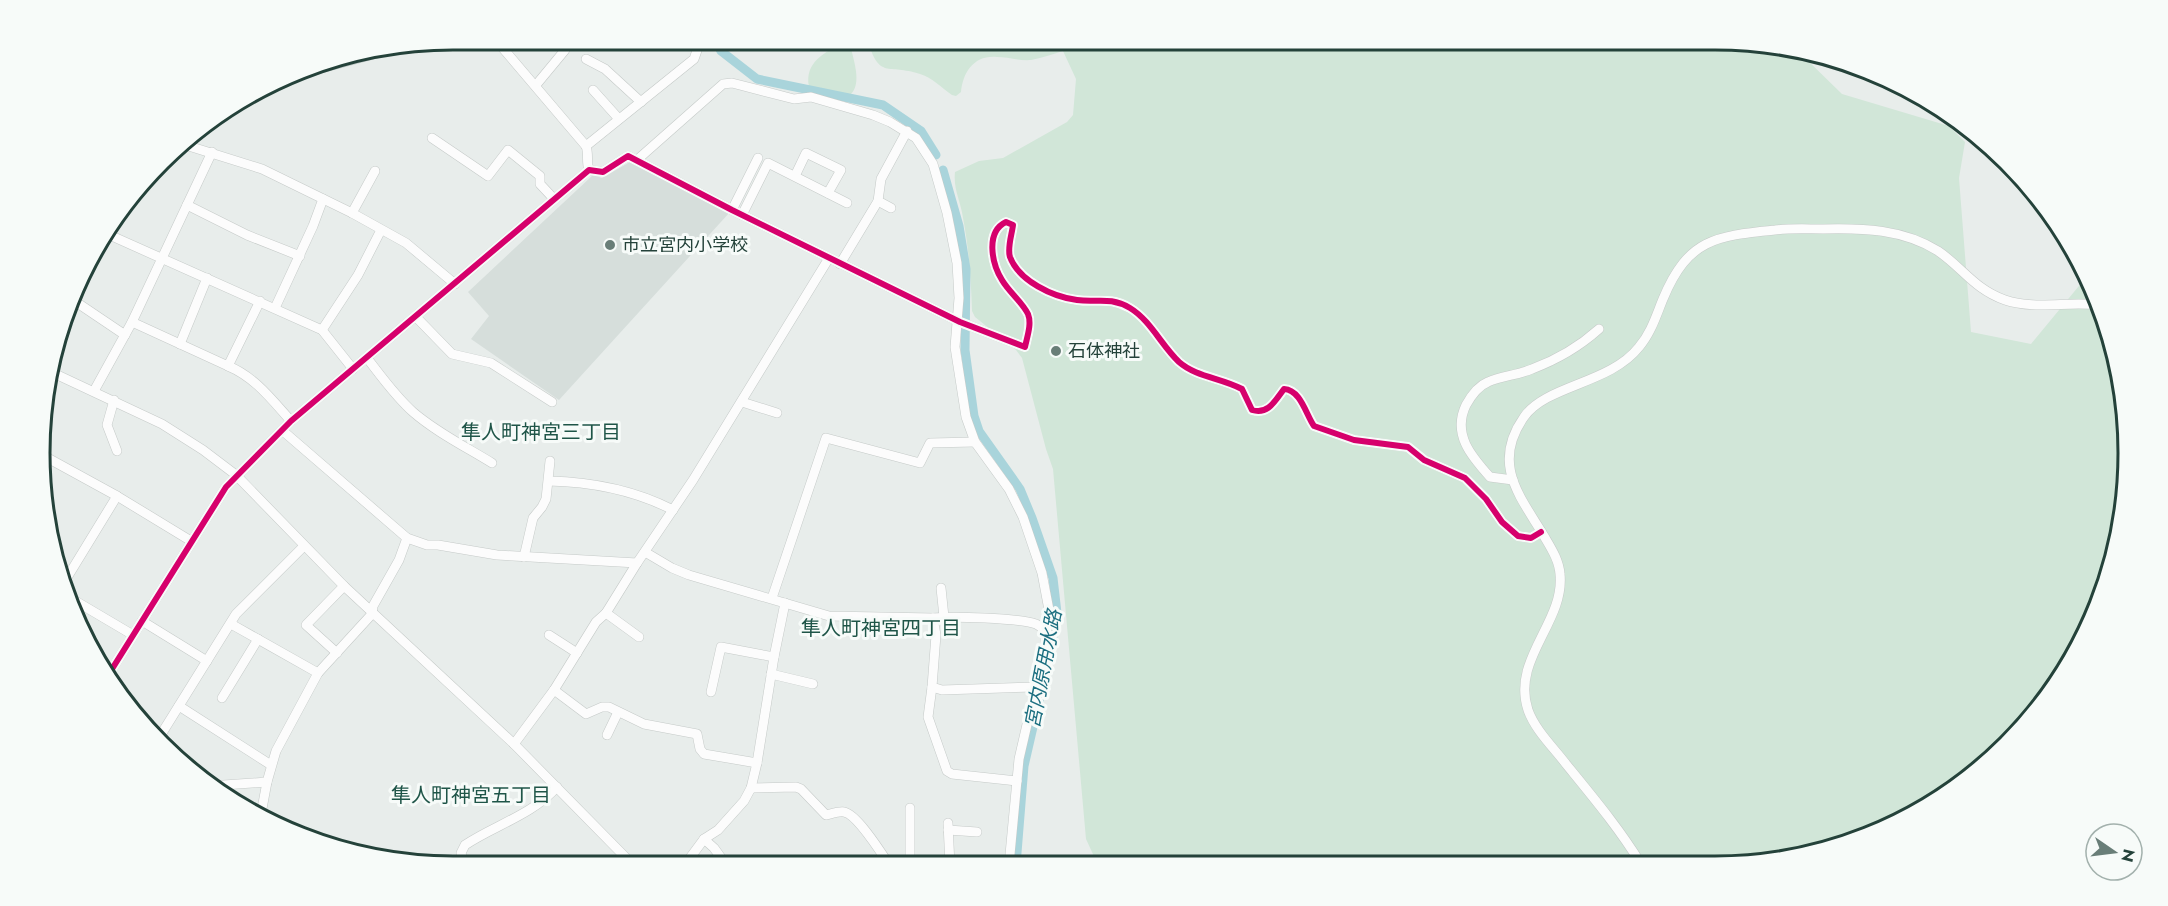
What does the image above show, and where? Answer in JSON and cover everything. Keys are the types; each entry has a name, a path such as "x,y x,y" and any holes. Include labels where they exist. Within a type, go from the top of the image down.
{"street":[{"path":"505,50 586,146 589,170"},
{"path":"536,85 565,50"},
{"path":"586,146 694,59 697,50"},
{"path":"586,59 605,69 641,102"},
{"path":"637,160 723,84 732,83 794,99 811,97 873,115 907,131 921,142 929,157 945,206 954,245 959,279 955,347 966,417 975,442 1009,489 1028,528 1045,587 1049,610 1047,632 1019,759 1010,856"},
{"path":"592,90 619,119"},
{"path":"840,264 878,201 881,179 907,131"},
{"path":"432,138 488,176 508,150 540,176 540,184 554,199"},
{"path":"191,146 262,169 352,213 406,243 455,284"},
{"path":"94,391 132,322 212,152"},
{"path":"795,176 806,153 841,170 828,193"},
{"path":"113,669 226,487 291,421 589,170 603,172 628,156 958,321 1025,347 1029,325 1028,314 1001,279 994,261 992,242 994,233 999,225 1006,222 1013,225 1010,256 1019,271 1030,281 1062,297 1078,300 1101,299 1131,309 1180,363 1242,389 1252,410 1266,411 1284,389 1290,390 1296,394 1314,426 1354,440 1408,447 1424,460 1465,478 1486,499 1502,522 1518,536 1531,538 1541,532"},
{"path":"732,210 758,158"},
{"path":"742,214 768,163 848,203"},
{"path":"352,213 375,171"},
{"path":"275,308 300,256 323,199"},
{"path":"878,201 891,208"},
{"path":"187,205 247,235 300,256"},
{"path":"1636,856 1618,829 1542,733 1528,710 1526,690 1530,659 1559,595 1560,574 1556,556 1524,507 1509,464 1509,451 1525,416 1545,400 1623,364 1639,348 1651,329 1671,280 1683,261 1709,242 1738,234 1780,229 1852,229 1891,232 1909,237 1940,253 1973,283 2001,299 2031,305 2090,303"},
{"path":"322,330 358,275 381,230"},
{"path":"113,237 322,330 353,369"},
{"path":"514,744 554,690 596,622 606,613 636,563 673,510 742,402 829,258"},
{"path":"180,344 207,278"},
{"path":"228,366 260,302"},
{"path":"79,304 125,335"},
{"path":"416,317 452,354 491,363 552,402"},
{"path":"132,322 242,371 291,421"},
{"path":"1513,480 1490,477 1470,455 1461,435 1461,415 1471,395 1487,382 1532,369 1558,356 1577,346 1599,329"},
{"path":"367,358 412,411 492,463"},
{"path":"57,376 114,400 162,424 203,450 236,476 372,614 514,744 624,856"},
{"path":"114,400 107,425 117,451"},
{"path":"742,402 777,413"},
{"path":"283,431 407,538 427,545 497,555 636,563"},
{"path":"772,598 825,438 920,463 930,443 975,442"},
{"path":"50,459 117,496 191,541"},
{"path":"524,557 533,518 545,503 550,461"},
{"path":"549,481 571,481 622,490 647,497 673,510"},
{"path":"69,575 117,496"},
{"path":"262,808 271,765 284,735 318,673 372,614 373,606 399,560 407,538"},
{"path":"163,732 236,614 304,546"},
{"path":"645,552 689,575 829,616 944,617 1028,622 1038,625 1047,632"},
{"path":"337,653 306,625 344,586"},
{"path":"941,588 944,617"},
{"path":"691,856 704,839 718,830 736,811 751,788 785,603"},
{"path":"80,607 133,635"},
{"path":"606,613 639,637"},
{"path":"933,618 936,635 928,717 947,771 952,774 1017,781"},
{"path":"142,621 207,661"},
{"path":"231,624 318,673"},
{"path":"549,635 577,653"},
{"path":"222,698 258,639"},
{"path":"711,692 722,647 774,657"},
{"path":"771,674 813,684"},
{"path":"932,687 942,690 1035,687"},
{"path":"554,690 586,714 602,707 609,707 644,724 697,734 700,749 707,755 757,763"},
{"path":"179,706 271,765"},
{"path":"607,735 618,712"},
{"path":"224,785 267,782"},
{"path":"462,856 465,845 523,813 550,795 557,787"},
{"path":"751,788 796,787 801,789 825,815 848,813 868,833 883,856"},
{"path":"910,808 910,856"},
{"path":"950,856 948,826 977,832"},
{"path":"704,839 720,856"}],"shaded area":[{"path":"630,162 730,212 559,400 471,339 489,316 468,292 593,175 602,178"}],"green space":[{"path":"830,50 852,50 857,78 850,95 809,87 808,78 813,64"},
{"path":"871,50 1741,50 1807,60 1842,94 1949,126 1965,142 1959,178 1971,332 2031,344 2081,284 2105,349 2111,374 2118,427 2118,479 2111,532 2105,557 2077,631 2035,699 2000,738 1961,773 1917,802 1869,826 1794,849 1741,856 1094,856 1086,839 1053,469 1022,358 1016,350 975,317 972,311 967,241 955,178 955,172 979,161 1003,158 1067,122 1073,115 1076,79 1063,51 1031,60 989,57 971,66 964,78 961,92 956,96 924,75 881,66"}],"waterway":[{"name":"宮内原用水路","path":"720,50 757,79 883,105 921,131 936,155"},
{"name":"宮内原用水路","path":"943,170 959,226 966,269 965,350 974,416 979,431 1020,489 1053,578 1057,613 1024,766 1017,856"}],"cycle path":[{"path":"112,668 226,487 291,421 589,170 603,172 628,156 960,322 1025,347 1029,326 1028,314 1002,280 993,257 995,233 1006,222 1013,225 1009,253 1014,266 1038,286 1068,298 1123,304 1144,319 1179,362 1201,374 1242,389 1252,410 1267,409 1284,389 1290,390 1299,398 1314,426 1354,440 1408,447 1424,460 1465,478 1486,499 1502,522 1518,536 1531,538 1541,532"}],"place":[{"name":"市立宮内小学校","path":"610,245"},
{"name":"石体神社","path":"1056,351"}],"district":[{"name":"隼人町神宮三丁目","path":"541,432"},
{"name":"隼人町神宮四丁目","path":"881,628"},
{"name":"隼人町神宮五丁目","path":"471,795"}]}
